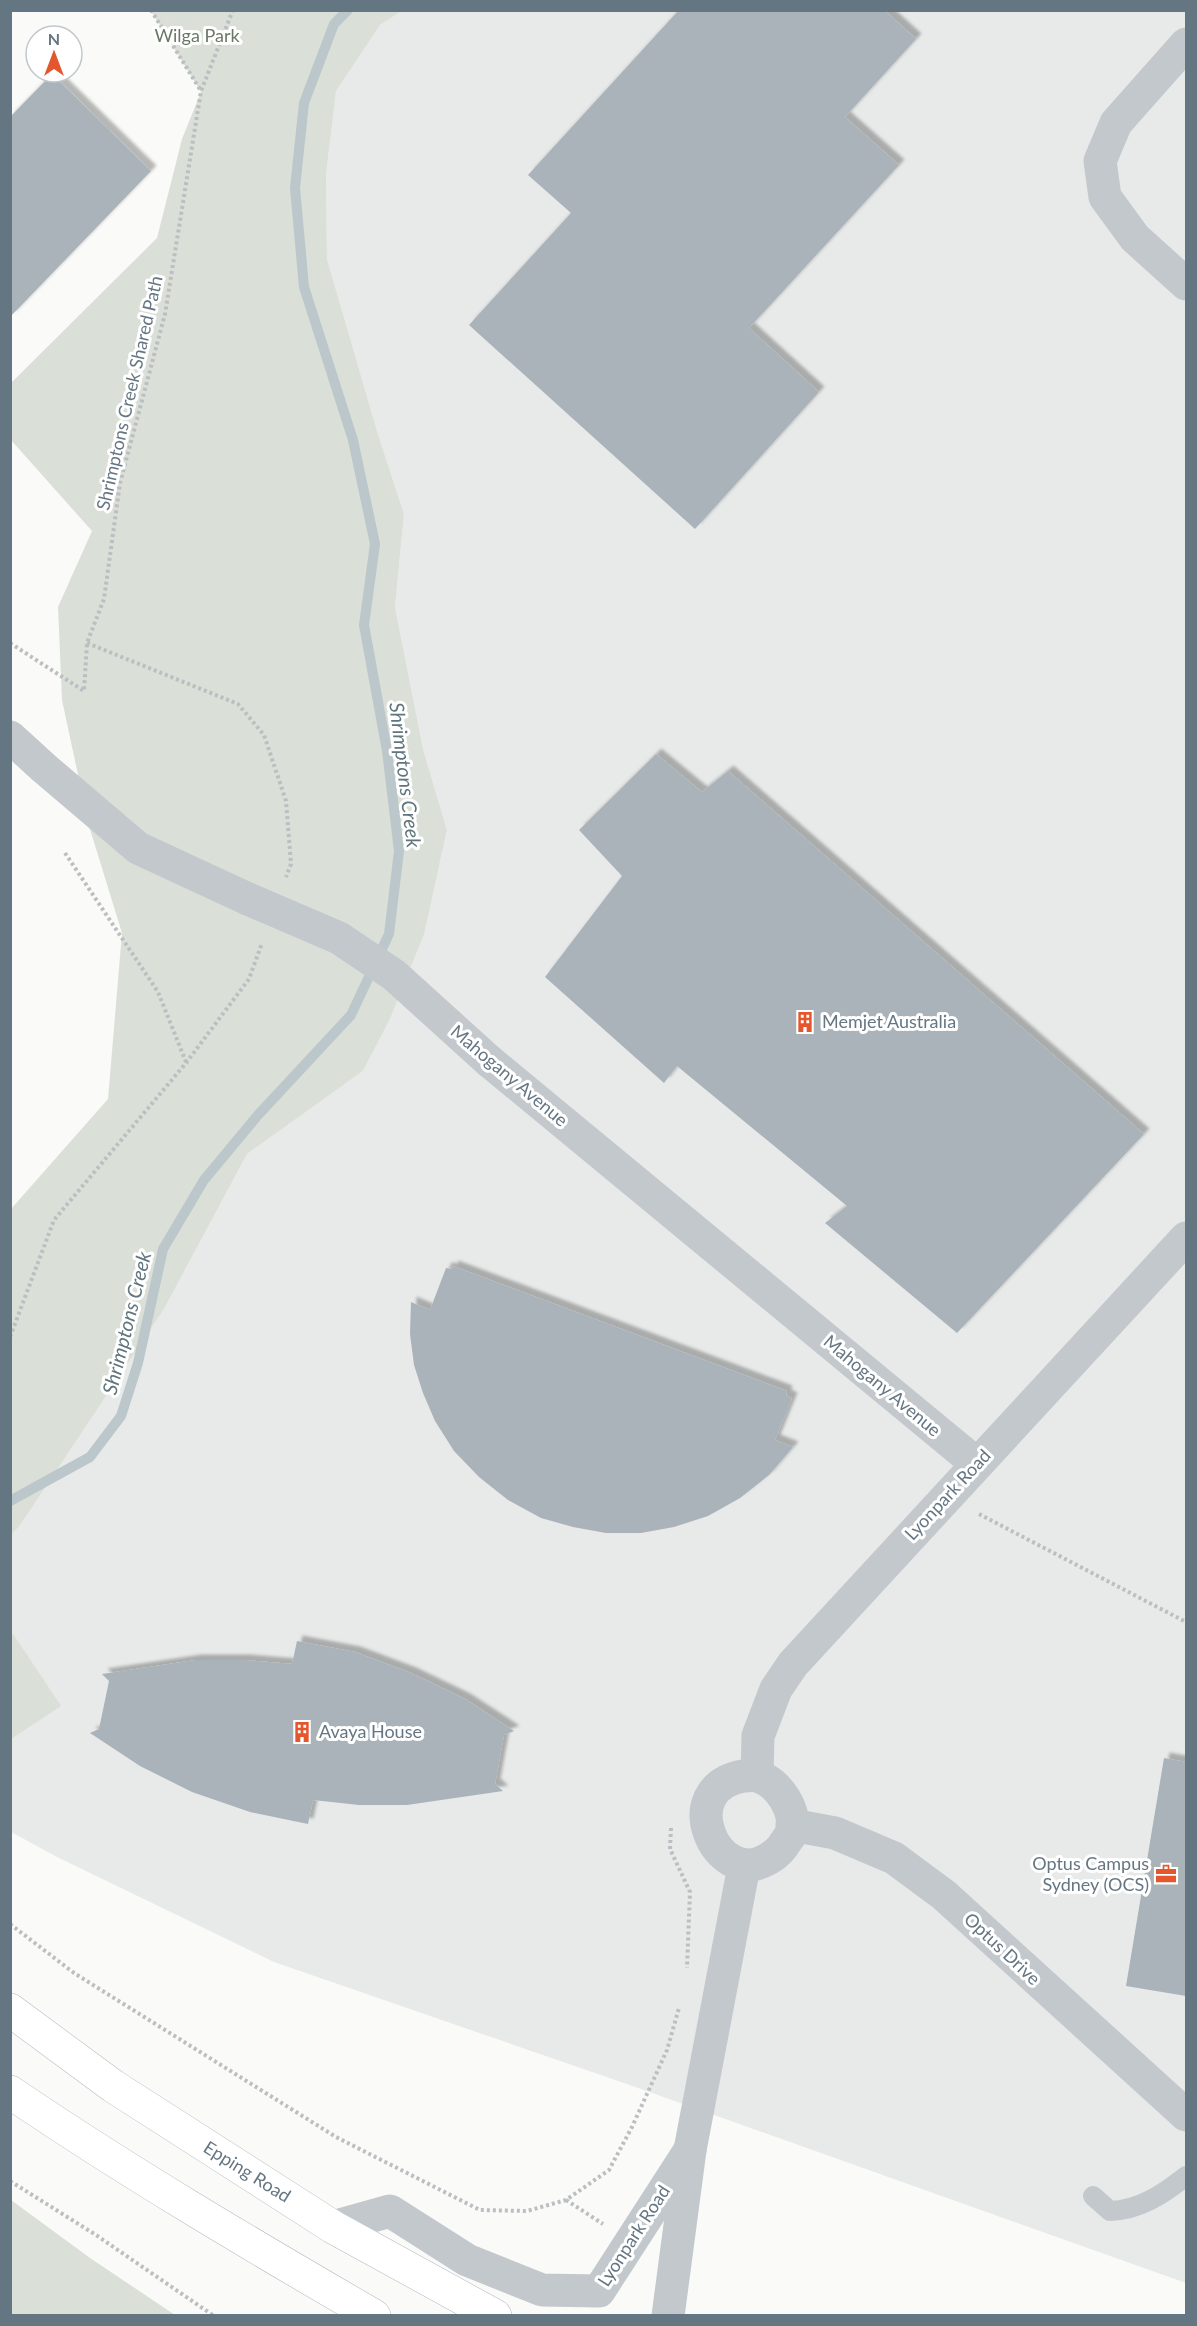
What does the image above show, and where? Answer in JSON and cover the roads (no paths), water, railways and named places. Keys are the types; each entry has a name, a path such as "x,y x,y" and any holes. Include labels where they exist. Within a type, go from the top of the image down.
{"main road":[{"name":"Epping Road","path":"10,2010 113,2086 333,2227 495,2316"},
{"path":"10,2092 188,2207 374,2316"}],"street":[{"path":"1186,44 1116,123 1100,161 1105,198 1135,238 1186,284"},
{"name":"Mahogany Avenue","path":"10,737 138,848 339,938 394,975 489,1061 977,1464"},
{"name":"Lyonpark Road","path":"757,1776 758,1737 776,1689 787,1672 1186,1238"},
{"path":"757,1776 772,1784 787,1802 792,1825 791,1835 779,1852 756,1866 744,1866 732,1862 713,1842 707,1829 706,1811 713,1792 722,1783 730,1779 757,1776"},
{"name":"Optus Drive","path":"792,1825 835,1833 894,1858 919,1876 944,1895 1186,2115"},
{"name":"Lyonpark Road","path":"668,2316 690,2150 744,1866"},
{"name":"Lyonpark Road","path":"333,2227 390,2211 467,2260 542,2290 599,2291 690,2150"}],"lane":[{"path":"1093,2196 1110,2211 1125,2211 1145,2204 1186,2176"}],"waterway":[{"name":"Shrimptons Creek","path":"10,1501 90,1457 121,1416 138,1363 163,1249 204,1180 258,1115 351,1015 389,934 399,851 387,751 364,625 375,544 353,440 304,287 295,188 304,103 334,24 348,10"}],"place":[{"name":"Memjet Australia","path":"805,1022"},
{"name":"Avaya House","path":"302,1732"},
{"name":"Optus Campus Sydney (OCS)","path":"1166,1874"}],"park label":[{"name":"Wilga Park","path":"197,36"}]}
